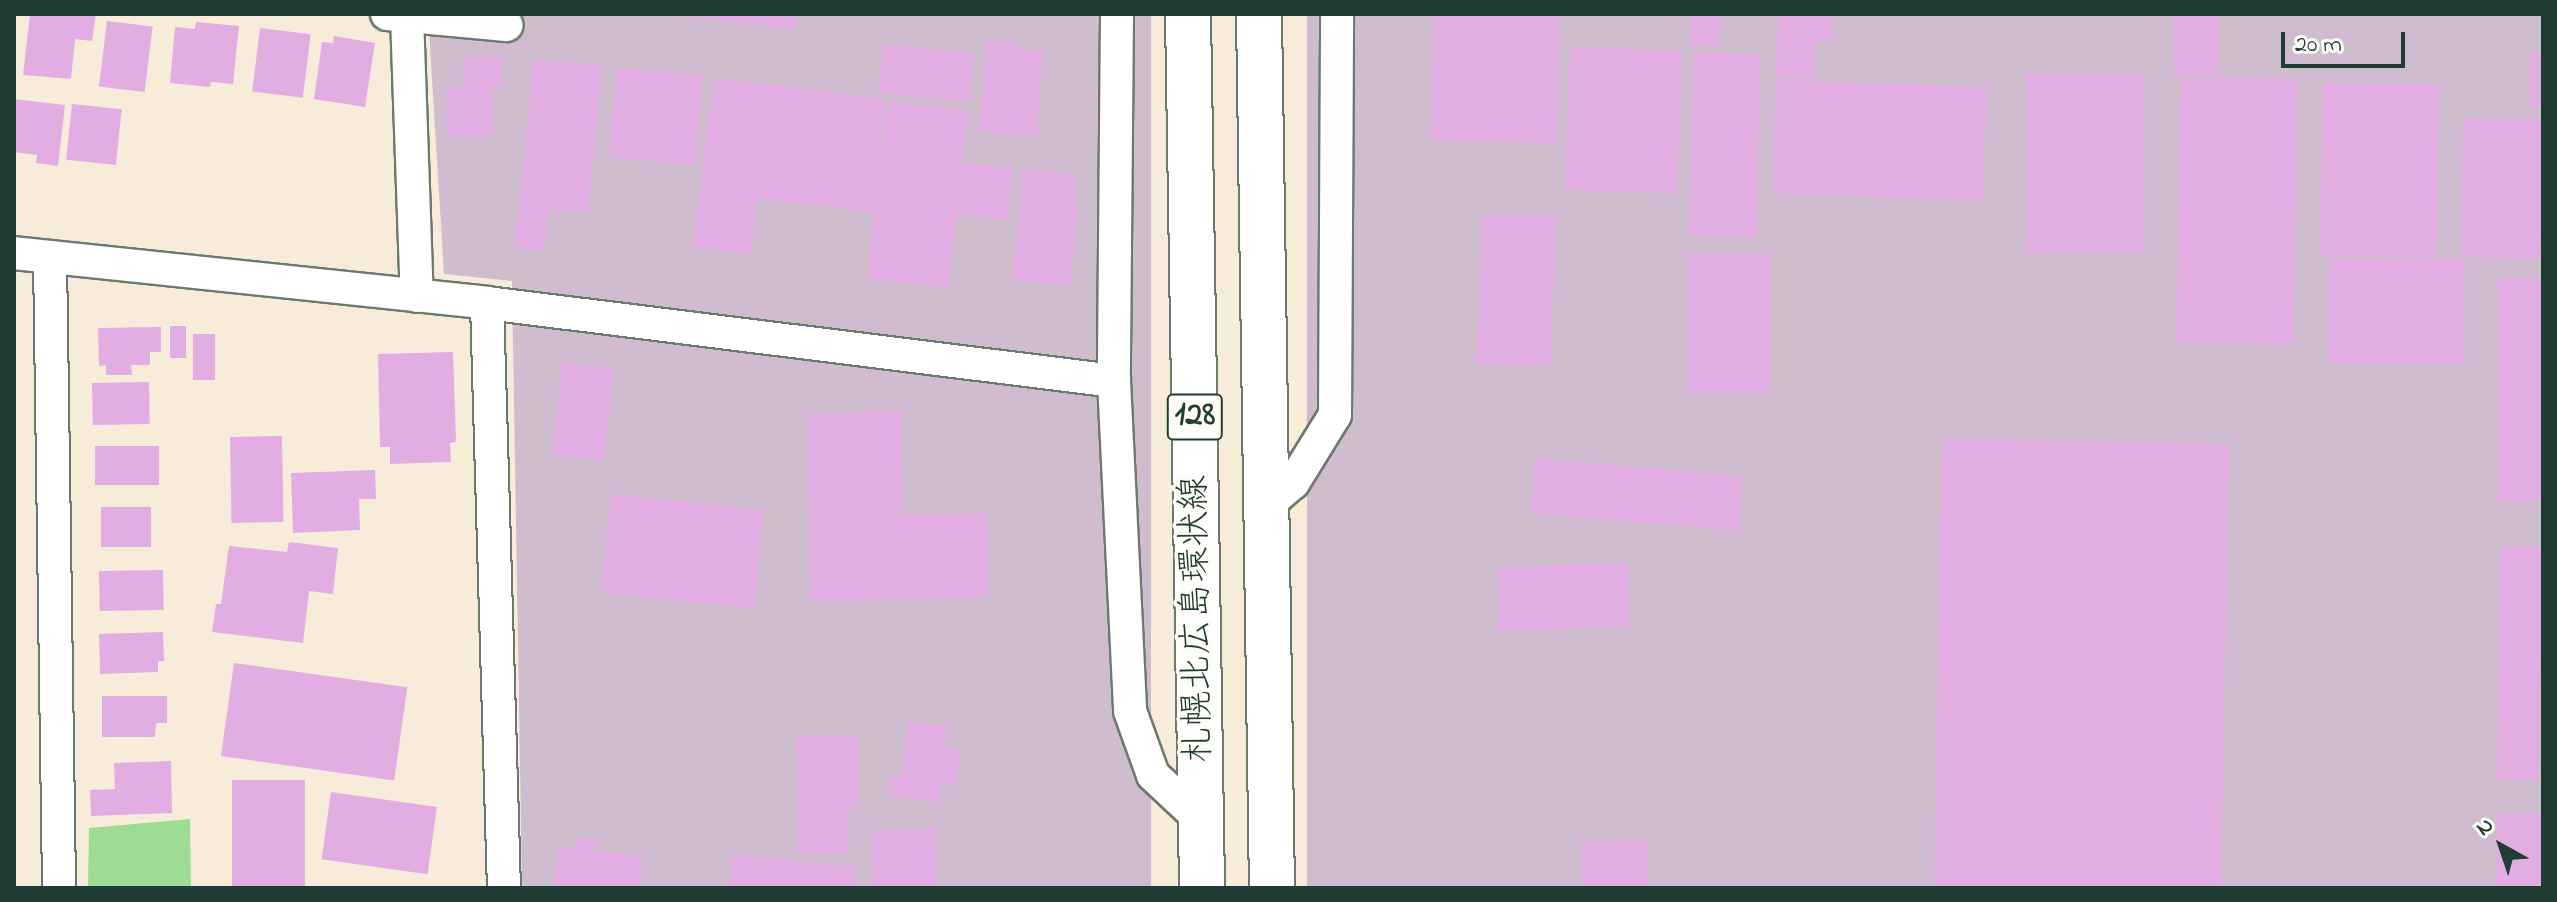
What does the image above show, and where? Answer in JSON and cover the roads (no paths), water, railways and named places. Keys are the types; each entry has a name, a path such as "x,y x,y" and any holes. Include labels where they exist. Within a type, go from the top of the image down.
{"main road":[{"name":"札幌北広島環状線","path":"1188,14 1202,888"},
{"name":"札幌北広島環状線","path":"1259,14 1272,888"}],"street":[{"path":"1117,14 1114,381 1130,711 1153,775 1201,820"},
{"path":"1265,507 1293,483 1335,415 1337,14"},
{"path":"417,296 397,15 506,25"},
{"path":"14,253 487,303 1114,381"},
{"path":"50,257 59,888"},
{"path":"487,303 504,888"}]}
